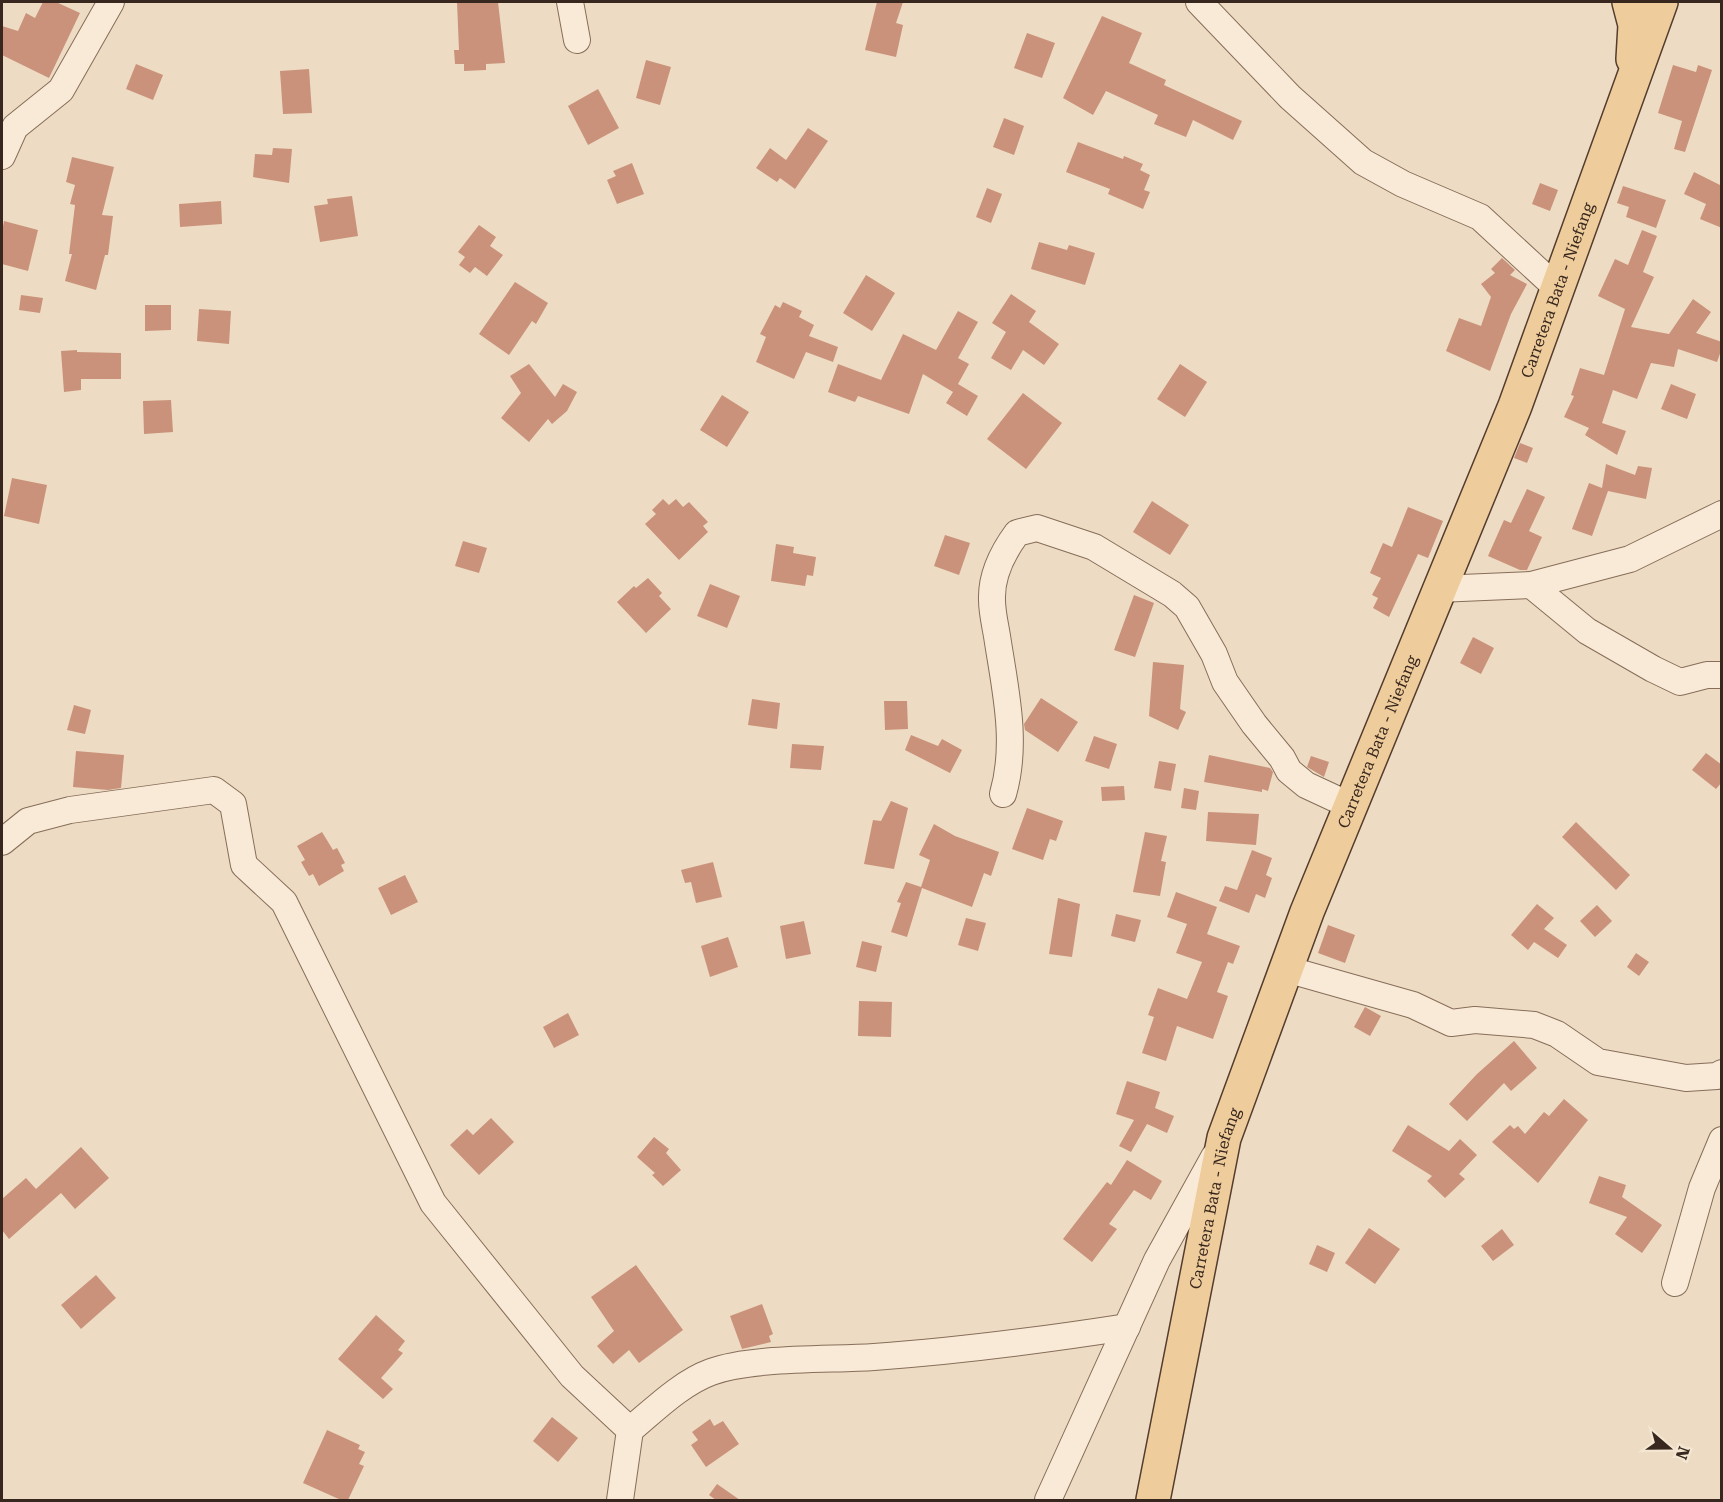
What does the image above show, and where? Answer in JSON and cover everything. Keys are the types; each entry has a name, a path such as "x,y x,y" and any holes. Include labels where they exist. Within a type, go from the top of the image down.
{"main road":[{"name":"Carretera Bata - Niefang","path":"1153,1500 1224,1138 1349,805 1515,406 1559,290 1632,85 1654,4"}],"street":[{"path":"2,156 15,127 61,90 111,2"},
{"path":"570,2 576,40"},
{"path":"1198,2 1290,97 1363,162 1403,184 1480,217 1559,290"},
{"path":"1438,589 1531,585 1630,559 1722,514"},
{"path":"1002,794 1010,769 1010,743 992,599 996,572 1005,549 1017,533 1037,528 1094,547 1180,600 1187,607 1214,654 1225,682 1254,724 1282,758 1289,771 1306,784 1349,805"},
{"path":"1531,585 1587,631 1680,682 1707,675 1722,675"},
{"path":"2,842 28,821 70,810 214,790 232,804 244,865 284,902 433,1203 572,1376 630,1430"},
{"path":"1286,969 1413,1005 1451,1023 1475,1020 1534,1025 1557,1034 1598,1062 1686,1078 1717,1076 1722,1073"},
{"path":"1048,1500 1157,1260 1224,1138"},
{"path":"1676,1283 1709,1167 1722,1140"},
{"path":"620,1500 630,1430 670,1396 711,1372 758,1363 875,1357 1029,1342 1127,1327"}],"building":[{"path":"43,2 56,2 80,13 49,78 2,55 2,26 18,31 26,13 35,18"},
{"path":"457,2 498,2 505,63 486,64 486,70 464,71 464,64 455,64 454,50 459,50"},
{"path":"877,2 903,2 896,23 903,25 896,57 865,50"},
{"path":"1102,16 1142,33 1129,63 1166,80 1164,85 1242,121 1233,140 1193,120 1186,137 1154,124 1158,115 1106,91 1093,115 1063,98"},
{"path":"1027,33 1055,43 1042,78 1014,68"},
{"path":"646,60 671,67 660,105 636,98"},
{"path":"136,64 163,75 153,100 126,89"},
{"path":"1673,65 1696,72 1698,65 1712,70 1685,152 1674,149 1682,121 1658,113"},
{"path":"309,69 312,113 283,114 280,71"},
{"path":"598,89 619,128 588,145 568,106"},
{"path":"1004,118 1024,126 1014,155 993,147"},
{"path":"808,128 828,141 795,189 780,178 777,182 756,168 770,148 786,160"},
{"path":"1078,142 1143,164 1140,170 1150,175 1144,190 1150,192 1143,209 1108,194 1110,189 1066,172"},
{"path":"273,148 292,149 289,183 253,177 255,154 272,155"},
{"path":"72,157 114,167 102,215 113,216 108,255 105,255 96,290 65,281 72,254 69,254 75,205 70,204 75,185 66,182"},
{"path":"632,163 644,194 617,204 607,180 616,176 613,171"},
{"path":"1694,172 1722,186 1722,228 1700,219 1706,204 1684,194"},
{"path":"1540,183 1558,190 1550,211 1532,204"},
{"path":"1623,186 1666,200 1656,228 1626,217 1629,207 1617,203"},
{"path":"987,188 1002,194 991,223 976,217"},
{"path":"352,196 358,236 320,242 314,206 328,204 327,199"},
{"path":"221,201 222,224 180,227 179,204"},
{"path":"4,221 38,230 28,271 2,264"},
{"path":"479,225 496,237 490,246 503,255 487,276 475,267 470,273 459,265 465,257 458,252"},
{"path":"1642,230 1657,236 1643,272 1654,277 1631,327 1669,334 1693,299 1711,312 1696,333 1722,342 1722,348 1717,362 1678,349 1674,367 1651,363 1637,399 1613,390 1602,423 1626,431 1617,455 1585,435 1589,428 1564,417 1574,396 1571,395 1580,368 1604,375 1625,309 1598,296 1615,259 1628,265"},
{"path":"1039,242 1067,250 1069,245 1095,253 1085,285 1031,269"},
{"path":"1502,258 1515,270 1510,275 1527,284 1511,314 1490,371 1446,351 1459,318 1481,326 1491,297 1481,284 1495,273 1491,269"},
{"path":"866,275 895,293 872,331 843,313"},
{"path":"515,282 548,303 536,324 532,321 509,355 479,334"},
{"path":"1011,294 1036,311 1029,322 1059,344 1044,365 1023,350 1011,370 991,358 1006,332 992,323"},
{"path":"21,295 43,298 40,313 19,310"},
{"path":"783,302 802,311 799,317 814,325 809,336 838,347 833,362 806,352 794,379 756,362 766,337 760,334 775,305 780,308"},
{"path":"145,305 171,305 171,330 145,331"},
{"path":"199,309 231,311 229,344 197,341"},
{"path":"958,311 978,322 958,358 969,364 958,384 978,396 967,416 946,403 953,392 923,374 909,414 858,396 855,402 828,392 838,364 881,380 903,334 936,350"},
{"path":"77,350 77,352 121,353 121,379 81,379 81,390 64,392 61,351"},
{"path":"529,364 555,397 563,384 577,392 567,411 552,424 548,419 529,442 501,418 521,393 510,376"},
{"path":"1180,364 1207,382 1185,417 1157,399"},
{"path":"1671,384 1696,394 1687,419 1661,409"},
{"path":"1023,393 1062,423 1026,469 987,439"},
{"path":"722,395 749,412 727,447 700,430"},
{"path":"171,400 173,432 144,434 143,401"},
{"path":"1520,443 1533,448 1527,463 1514,458"},
{"path":"1606,464 1635,475 1638,466 1652,468 1646,499 1608,491 1592,536 1572,529 1589,483 1602,488"},
{"path":"12,478 47,485 39,524 4,516"},
{"path":"1527,489 1545,497 1529,531 1542,537 1527,570 1520,570 1488,556 1504,520 1511,523"},
{"path":"663,499 669,505 676,499 683,507 689,502 708,522 703,526 708,532 679,560 645,524 656,514 652,510"},
{"path":"1152,501 1189,525 1170,555 1133,532"},
{"path":"1408,507 1443,521 1428,558 1418,554 1389,617 1373,608 1378,598 1372,595 1381,578 1370,573 1383,543 1392,547"},
{"path":"945,535 970,543 959,575 934,566"},
{"path":"463,541 487,548 479,573 455,566"},
{"path":"776,544 794,547 793,553 816,557 813,576 807,575 805,586 771,581"},
{"path":"648,578 662,593 659,596 671,609 646,633 617,602 634,586 636,588"},
{"path":"710,584 740,596 727,628 697,616"},
{"path":"1134,595 1154,603 1135,657 1114,650"},
{"path":"1473,637 1494,648 1481,674 1460,663"},
{"path":"1153,662 1184,665 1180,709 1186,712 1178,730 1149,716"},
{"path":"1041,698 1078,722 1058,752 1025,730 1024,724"},
{"path":"752,699 780,703 777,729 748,725"},
{"path":"884,701 907,701 908,729 885,730"},
{"path":"74,705 91,710 85,734 67,730"},
{"path":"911,735 938,746 942,739 962,750 950,773 905,750"},
{"path":"1094,736 1117,744 1109,769 1085,761"},
{"path":"792,744 824,746 821,770 790,768"},
{"path":"76,751 124,755 121,788 108,790 73,787"},
{"path":"1706,753 1722,765 1722,782 1716,789 1692,770"},
{"path":"1209,755 1270,768 1273,772 1268,791 1262,789 1262,792 1204,782"},
{"path":"1311,756 1329,762 1324,777 1307,767"},
{"path":"1159,761 1176,764 1171,791 1154,788"},
{"path":"1124,786 1125,800 1102,801 1101,787"},
{"path":"1184,788 1199,791 1196,810 1181,808"},
{"path":"891,801 908,808 894,869 864,864 873,820 881,821"},
{"path":"1027,808 1063,821 1056,841 1050,839 1043,860 1012,849"},
{"path":"1208,812 1259,814 1256,845 1206,841"},
{"path":"1576,822 1630,875 1616,890 1562,837"},
{"path":"934,824 955,836 999,852 991,876 984,873 972,907 922,888 907,937 891,932 901,903 897,902 906,882 921,887 930,860 919,855"},
{"path":"322,832 333,850 337,848 345,863 341,865 344,871 319,886 313,874 309,876 301,862 305,860 297,846"},
{"path":"1145,832 1167,836 1161,861 1166,862 1160,896 1133,892"},
{"path":"1252,850 1272,858 1266,875 1272,878 1265,898 1256,894 1249,913 1219,901 1225,886 1237,890"},
{"path":"713,862 722,897 696,903 691,882 685,883 681,870"},
{"path":"405,875 418,902 391,915 378,888"},
{"path":"1176,892 1217,907 1207,934 1240,946 1233,964 1228,962 1217,992 1228,996 1213,1039 1177,1026 1166,1061 1142,1053 1154,1017 1148,1015 1158,988 1187,999 1202,962 1176,953 1187,924 1167,917"},
{"path":"1058,898 1080,904 1072,957 1049,954"},
{"path":"1537,904 1554,918 1544,929 1567,945 1558,958 1534,942 1528,950 1511,935"},
{"path":"1597,905 1612,921 1595,937 1580,921"},
{"path":"1116,914 1141,920 1135,942 1111,936"},
{"path":"966,918 986,923 978,951 958,945"},
{"path":"804,921 811,954 786,959 780,926"},
{"path":"1328,925 1355,935 1345,963 1318,953"},
{"path":"728,937 738,967 710,977 701,946"},
{"path":"862,941 882,946 876,972 856,967"},
{"path":"1636,953 1649,962 1639,976 1627,967"},
{"path":"859,1001 892,1002 891,1037 858,1036"},
{"path":"1365,1007 1381,1016 1370,1036 1354,1027"},
{"path":"568,1013 579,1035 554,1048 543,1027"},
{"path":"1514,1041 1537,1068 1511,1091 1504,1083 1467,1121 1449,1104 1477,1074"},
{"path":"1127,1081 1160,1092 1155,1108 1174,1116 1167,1133 1147,1124 1131,1152 1119,1146 1134,1120 1116,1114"},
{"path":"1564,1099 1588,1120 1538,1183 1492,1142 1510,1125 1514,1129 1518,1126 1525,1134 1544,1112 1549,1116"},
{"path":"491,1118 514,1142 479,1175 450,1145 467,1129 473,1135"},
{"path":"1408,1125 1449,1151 1460,1139 1477,1155 1459,1174 1465,1179 1445,1198 1427,1181 1432,1176 1392,1151"},
{"path":"654,1137 669,1149 666,1153 681,1170 663,1186 652,1175 655,1173 637,1157"},
{"path":"81,1147 109,1178 75,1209 61,1193 9,1239 2,1230 2,1199 26,1178 36,1189"},
{"path":"1127,1160 1162,1181 1151,1200 1134,1190 1109,1224 1117,1229 1092,1262 1063,1239 1107,1182 1111,1185"},
{"path":"1599,1176 1626,1185 1622,1197 1662,1225 1642,1253 1615,1234 1627,1217 1589,1203"},
{"path":"1369,1228 1400,1249 1375,1284 1345,1263"},
{"path":"1502,1229 1514,1245 1493,1261 1481,1246"},
{"path":"1317,1245 1335,1253 1327,1272 1309,1264"},
{"path":"636,1265 683,1330 639,1363 629,1350 613,1364 597,1346 614,1331 591,1297"},
{"path":"96,1275 116,1298 81,1329 61,1305"},
{"path":"762,1304 773,1334 769,1336 771,1342 742,1349 730,1316"},
{"path":"376,1315 405,1341 398,1350 403,1353 381,1378 393,1389 383,1399 338,1359"},
{"path":"552,1417 578,1438 558,1462 533,1441"},
{"path":"710,1419 714,1426 723,1421 739,1444 706,1467 691,1445 698,1440 692,1432"},
{"path":"327,1430 360,1445 358,1449 365,1452 359,1464 364,1466 348,1500 341,1500 303,1483"},
{"path":"717,1484 740,1500 716,1500 709,1495"}]}
